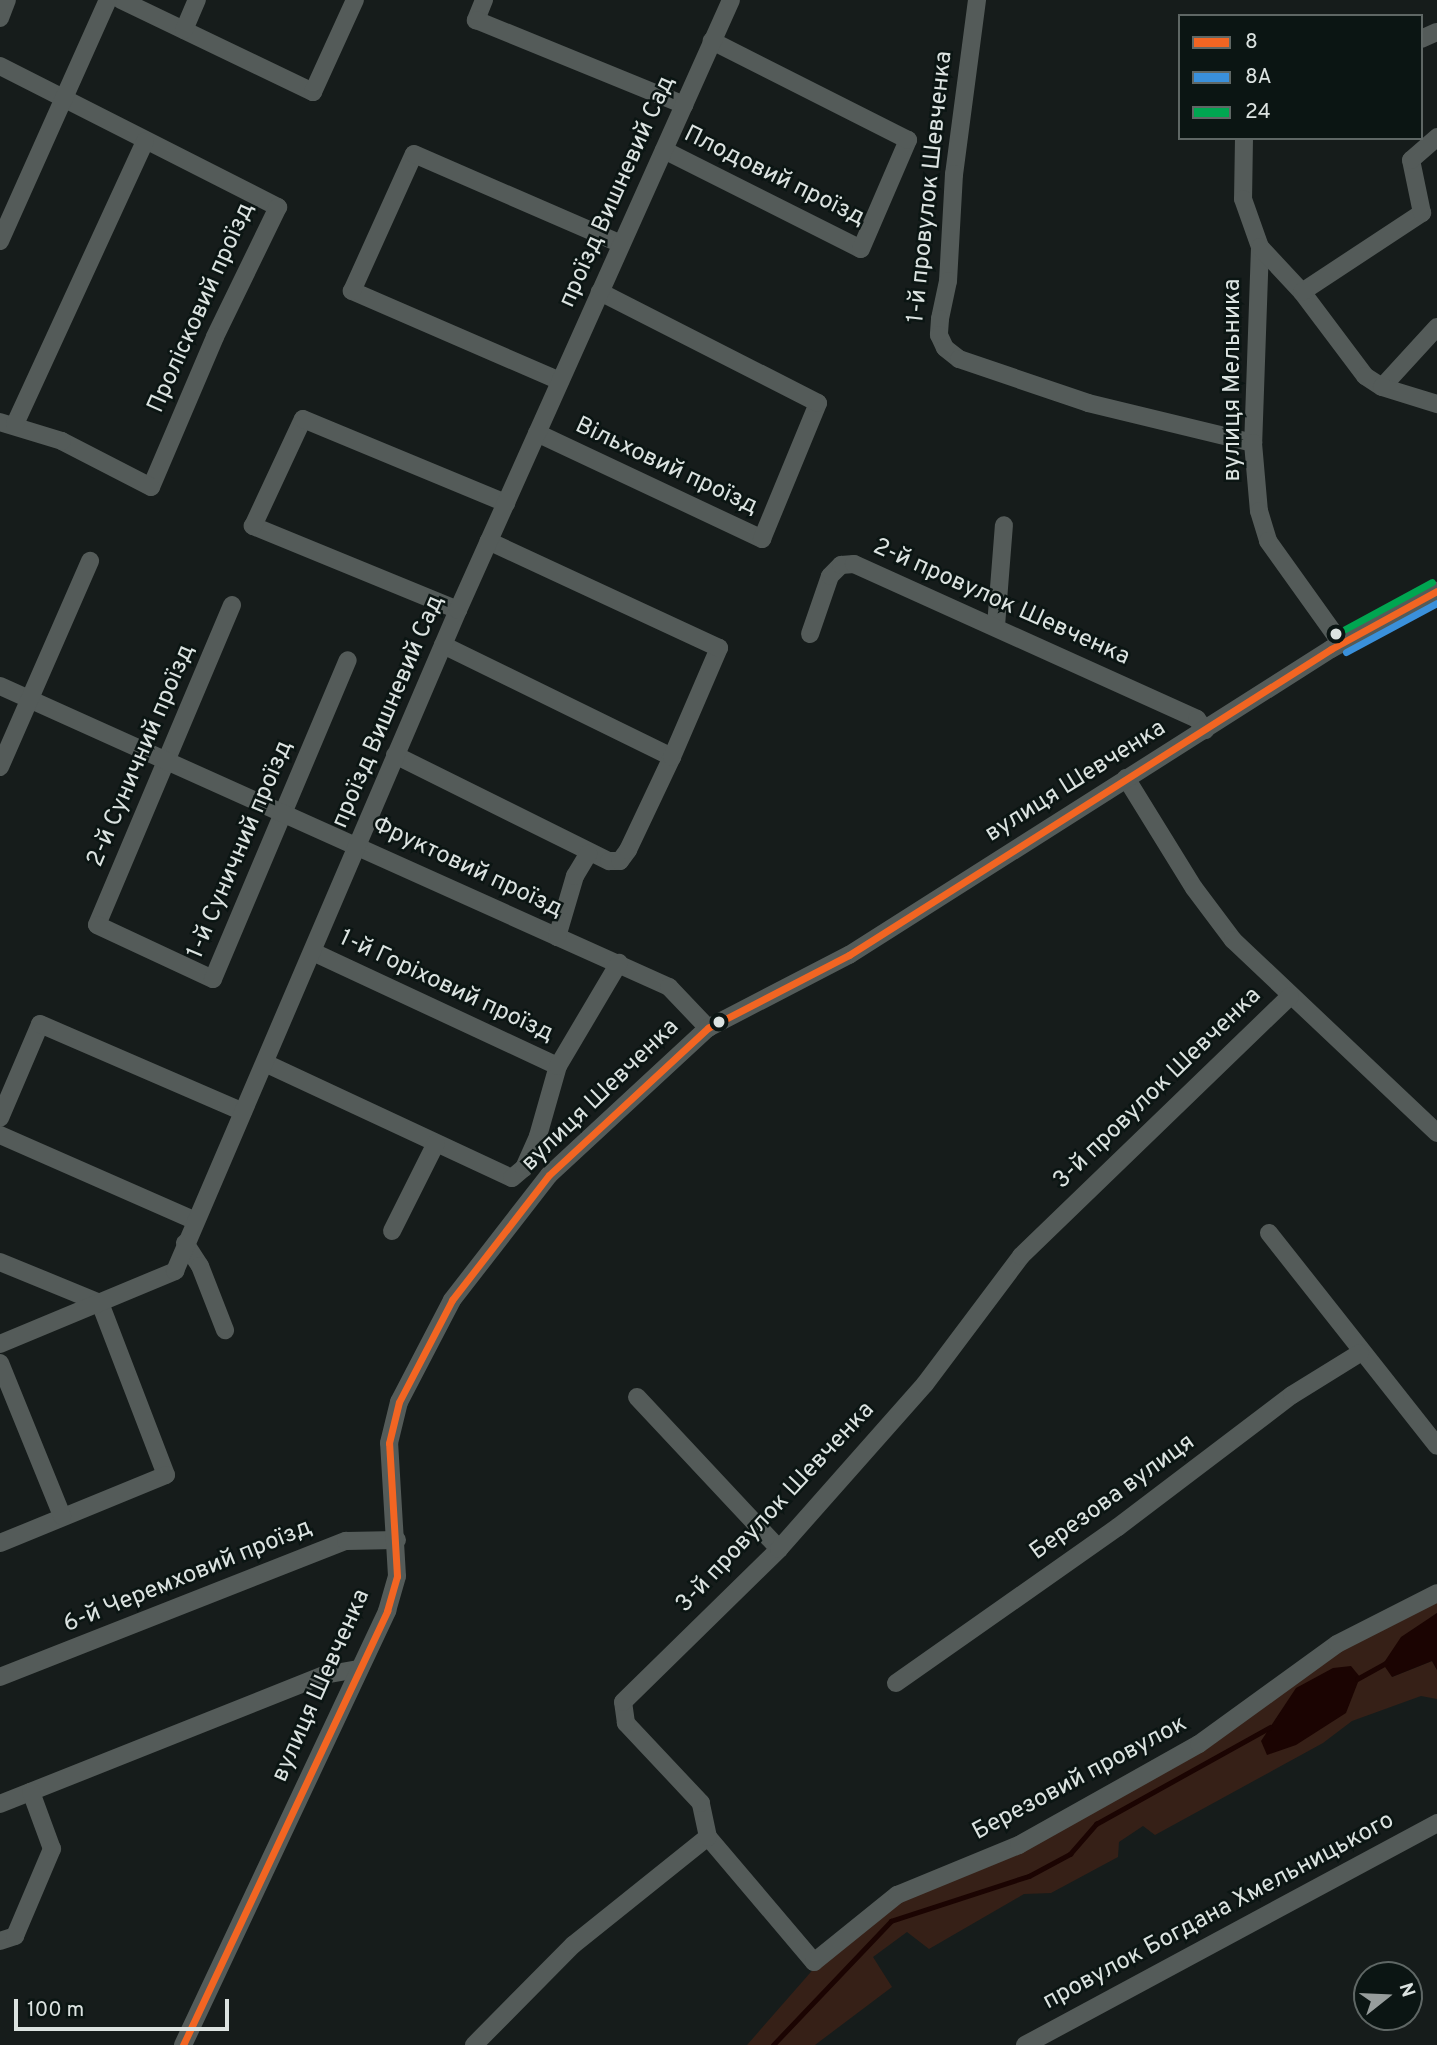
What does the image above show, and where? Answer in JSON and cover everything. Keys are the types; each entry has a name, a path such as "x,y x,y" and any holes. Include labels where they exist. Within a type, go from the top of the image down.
{"street":[{"path":"0,18 7,0"},
{"path":"0,241 108,0"},
{"path":"121,0 313,92 355,0"},
{"path":"184,30 197,0"},
{"path":"484,0 476,20 684,105"},
{"name":"проїзд Вишневий Сад","path":"0,1344 175,1272 194,1220 360,844 458,610 730,0"},
{"name":"1-й провулок Шевченка","path":"977,0 954,174 948,281 940,319 939,335 945,348 960,359 1088,402 1253,443"},
{"name":"Плодовий проїзд","path":"664,150 862,248 908,140 712,41"},
{"name":"Пролісковий проїзд","path":"0,66 51,89 64,101 278,207 215,337 150,487 62,441 8,423"},
{"path":"1302,292 1422,213 1411,160 1437,137"},
{"name":"вулиця Мельника","path":"1244,140 1243,199 1260,247 1253,443 1259,511 1268,541 1341,643"},
{"path":"8,423 145,141"},
{"path":"560,382 352,291 414,154 621,244"},
{"path":"1260,247 1302,292 1364,376 1382,387 1437,404"},
{"name":"Вільховий проїзд","path":"537,433 762,539 818,403 600,292"},
{"path":"1382,387 1437,327"},
{"path":"458,610 253,526 303,419 506,503"},
{"path":"996,626 1004,525"},
{"path":"395,755 588,854 620,861 672,757 719,648 489,541"},
{"path":"0,767 90,561"},
{"name":"2-й провулок Шевченка","path":"810,634 830,576 841,565 854,564 1197,719 1205,730"},
{"name":"вулиця Шевченка","path":"183,2045 387,1611 397,1576 397,1540 388,1443 399,1402 452,1300 549,1175 708,1028 849,955 1341,643 1437,591"},
{"name":"2-й Суничний проїзд","path":"97,925 169,761 232,605"},
{"path":"443,645 672,757"},
{"name":"1-й Суничний проїзд","path":"97,925 213,979 348,660"},
{"name":"Фруктовий проїзд","path":"0,686 360,844 669,987 708,1028"},
{"path":"1126,778 1201,898 1233,940 1437,1133"},
{"path":"557,937 575,876 588,854"},
{"name":"1-й Горіховий проїзд","path":"313,952 558,1066"},
{"path":"265,1063 512,1178 524,1168 538,1136 558,1066 619,963"},
{"name":"3-й провулок Шевченка","path":"708,1837 701,1803 626,1723 623,1702 779,1549 925,1384 1021,1256 1290,996"},
{"path":"0,1118 40,1024 243,1112"},
{"path":"0,1135 194,1220"},
{"path":"392,1231 436,1143"},
{"path":"1269,1233 1360,1353 1437,1446"},
{"path":"185,1243 200,1266 225,1330"},
{"path":"0,1262 100,1303 166,1475 0,1543"},
{"name":"Березова вулиця","path":"896,1683 1118,1527 1292,1395 1360,1353"},
{"path":"0,1363 62,1516"},
{"path":"637,1397 779,1549"},
{"name":"6-й Черемховий проїзд","path":"0,1677 346,1541 397,1540"},
{"name":"Березовий провулок","path":"708,1837 814,1962 897,1895 1019,1846 1199,1744 1337,1644 1437,1593"},
{"path":"0,1804 324,1675 359,1669"},
{"path":"0,1941 15,1936 52,1849 30,1792"},
{"name":"провулок Богдана Хмельницького","path":"1025,2045 1437,1822"},
{"path":"474,2045 573,1945 708,1837"}],"shaded area":[{"path":"1437,1597 1437,1613 1425,1622 1392,1677 1432,1661 1437,1670 1437,1699 1421,1696 1352,1721 1323,1743 1155,1835 1143,1826 1119,1842 1118,1857 1051,1893 1024,1894 929,1949 907,1932 873,1957 892,1987 815,2045 747,2045 817,1965 899,1898 1021,1849 1296,1675"},
{"path":"1437,1613 1437,1670 1432,1661 1392,1677 1383,1664 1401,1637"},
{"path":"1351,1666 1360,1677 1346,1713 1296,1745 1267,1755 1261,1741 1296,1688 1333,1668"}],"waterway":[{"path":"1357,1679 1386,1663"},
{"path":"773,2045 891,1921 1029,1876 1070,1854 1096,1824 1270,1727"}],"transit line":[{"name":"24","path":"1336,634 1432,582"},
{"name":"8","path":"183,2045 387,1611 397,1576 389,1443 399,1402 452,1300 549,1175 708,1028 849,955 1331,649 1437,591"},
{"name":"8А","path":"1346,652 1437,603"}]}
